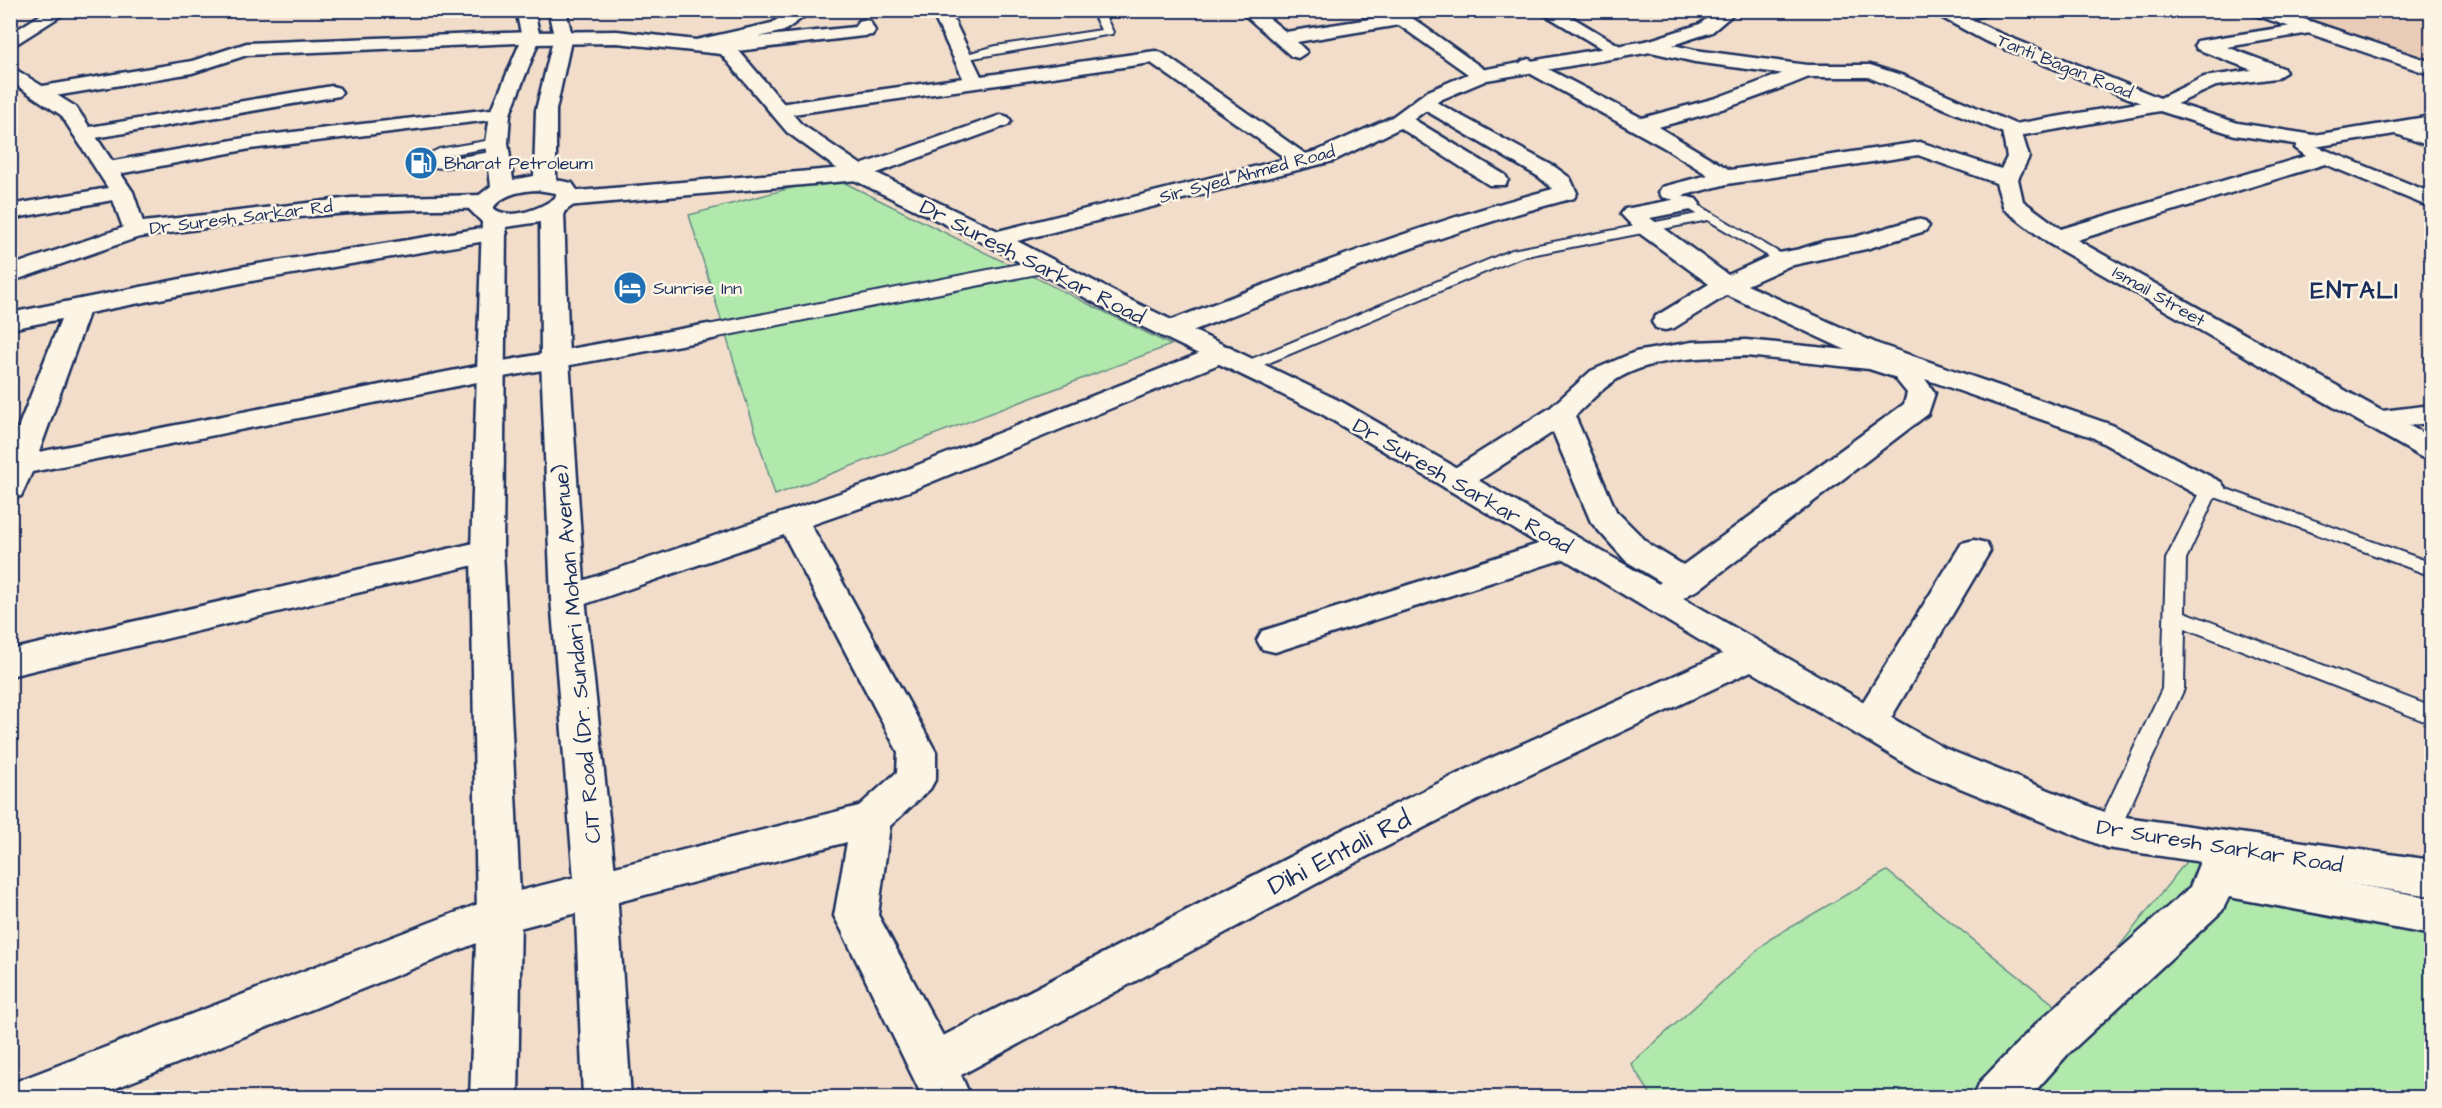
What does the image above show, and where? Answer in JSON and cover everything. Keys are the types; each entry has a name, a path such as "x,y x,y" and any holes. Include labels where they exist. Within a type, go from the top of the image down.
{"street":[{"path":"10,44 61,10"},
{"path":"696,45 778,27 804,10"},
{"path":"940,10 975,83"},
{"path":"1248,10 1302,55"},
{"path":"1651,46 1706,28 1722,16 1713,10"},
{"name":"Tanti Bagan Road","path":"1937,10 1992,37 2161,105"},
{"path":"2258,10 2432,69"},
{"path":"1280,39 1402,19 1482,75"},
{"path":"1547,19 1621,52"},
{"path":"1547,19 1600,56"},
{"path":"43,92 192,67 213,61 226,53 247,49 528,24 560,23 617,38 728,50 727,46 866,31 864,25"},
{"name":"CIT Road (Dr. Sundari Mohan Avenue)","path":"560,23 546,110 555,198 555,359 568,598 596,891 607,1098"},
{"path":"494,1098 499,915 488,551 494,211 500,114 528,24"},
{"path":"2210,489 2102,431 1868,350 1726,285 1647,228 1633,214 1689,204 1726,177 1920,148 2007,179 2018,157 2013,131 2161,105 2211,81 2276,72 2204,45 2310,28"},
{"name":"Sir Syed Ahmed Road","path":"994,239 1325,156 1401,120 1425,102 1482,75 1529,65 1600,56 1651,46 1695,56 1807,71 1870,71 1897,80 2013,131"},
{"name":"Dr Suresh Sarkar Road","path":"728,50 794,128 858,173 994,239 1170,330 1332,408 1930,759 2107,831 2220,862 2432,878"},
{"path":"779,110 1155,57 1303,160"},
{"path":"1529,65 1671,142 1726,177"},
{"path":"1636,125 1673,118 1736,99 1807,71"},
{"name":"Dr Suresh Sarkar Rd","path":"10,72 69,111 122,192 134,231 276,210 371,201 494,211"},
{"path":"84,134 332,92"},
{"path":"1170,330 1381,249 1496,211 1566,193 1562,183 1546,172 1425,102"},
{"path":"2161,105 2235,129 2314,141 2432,122"},
{"path":"108,169 250,143 500,114"},
{"path":"1401,120 1497,180"},
{"path":"10,321 246,274 494,211 555,198 858,173 1001,121"},
{"path":"2398,128 2432,141"},
{"path":"2283,136 2324,157 2432,201"},
{"path":"2058,238 2324,157"},
{"name":"Ismail Street","path":"2007,179 2012,204 2058,238 2432,451"},
{"path":"10,212 122,192"},
{"path":"494,211 523,219 555,198"},
{"path":"1665,322 1706,295 1783,259 1805,256 1824,248 1857,244 1917,226"},
{"path":"10,275 134,231"},
{"path":"16,477 492,371 708,332 1044,266"},
{"path":"16,477 78,308"},
{"path":"1456,481 1521,436 1560,414 1601,377 1645,358 1692,350 1746,348 1872,361 1904,371 1921,393 1918,408 1659,600"},
{"path":"568,598 901,483 1221,353"},
{"path":"1560,414 1602,515 1638,553 1686,582"},
{"path":"2376,420 2432,414"},
{"path":"32,1098 499,915 871,819 916,777 917,752 793,521"},
{"path":"1275,640 1567,546"},
{"path":"10,663 488,551"},
{"path":"1869,723 1974,551"},
{"name":"Dihi Entali Rd","path":"940,1081 1370,836 1492,775 1753,655"},
{"path":"871,819 856,916 940,1081"},
{"path":"1997,1098 2052,1039 2207,898 2220,862 2432,917"}],"lane":[{"path":"962,57 996,49 1108,32 1096,10"},
{"path":"1956,20 2001,10"},
{"path":"1689,204 1783,259"},
{"path":"1248,366 1517,253 1647,228"},
{"path":"2107,831 2173,689 2176,560 2210,489 2432,570"},
{"path":"2175,616 2432,716"}],"shaded area":[{"path":"2282,11 2431,11 2431,61"}],"green space":[{"path":"833,177 1171,345 775,495 689,215"},
{"path":"2188,859 2431,907 2431,1097 1653,1098 1631,1064 1770,939 1887,871 2066,1014"}],"place":[{"name":"Bharat Petroleum","path":"421,163"},
{"name":"Sunrise Inn","path":"630,288"}],"district":[{"name":"ENTALI","path":"2355,290"}]}
